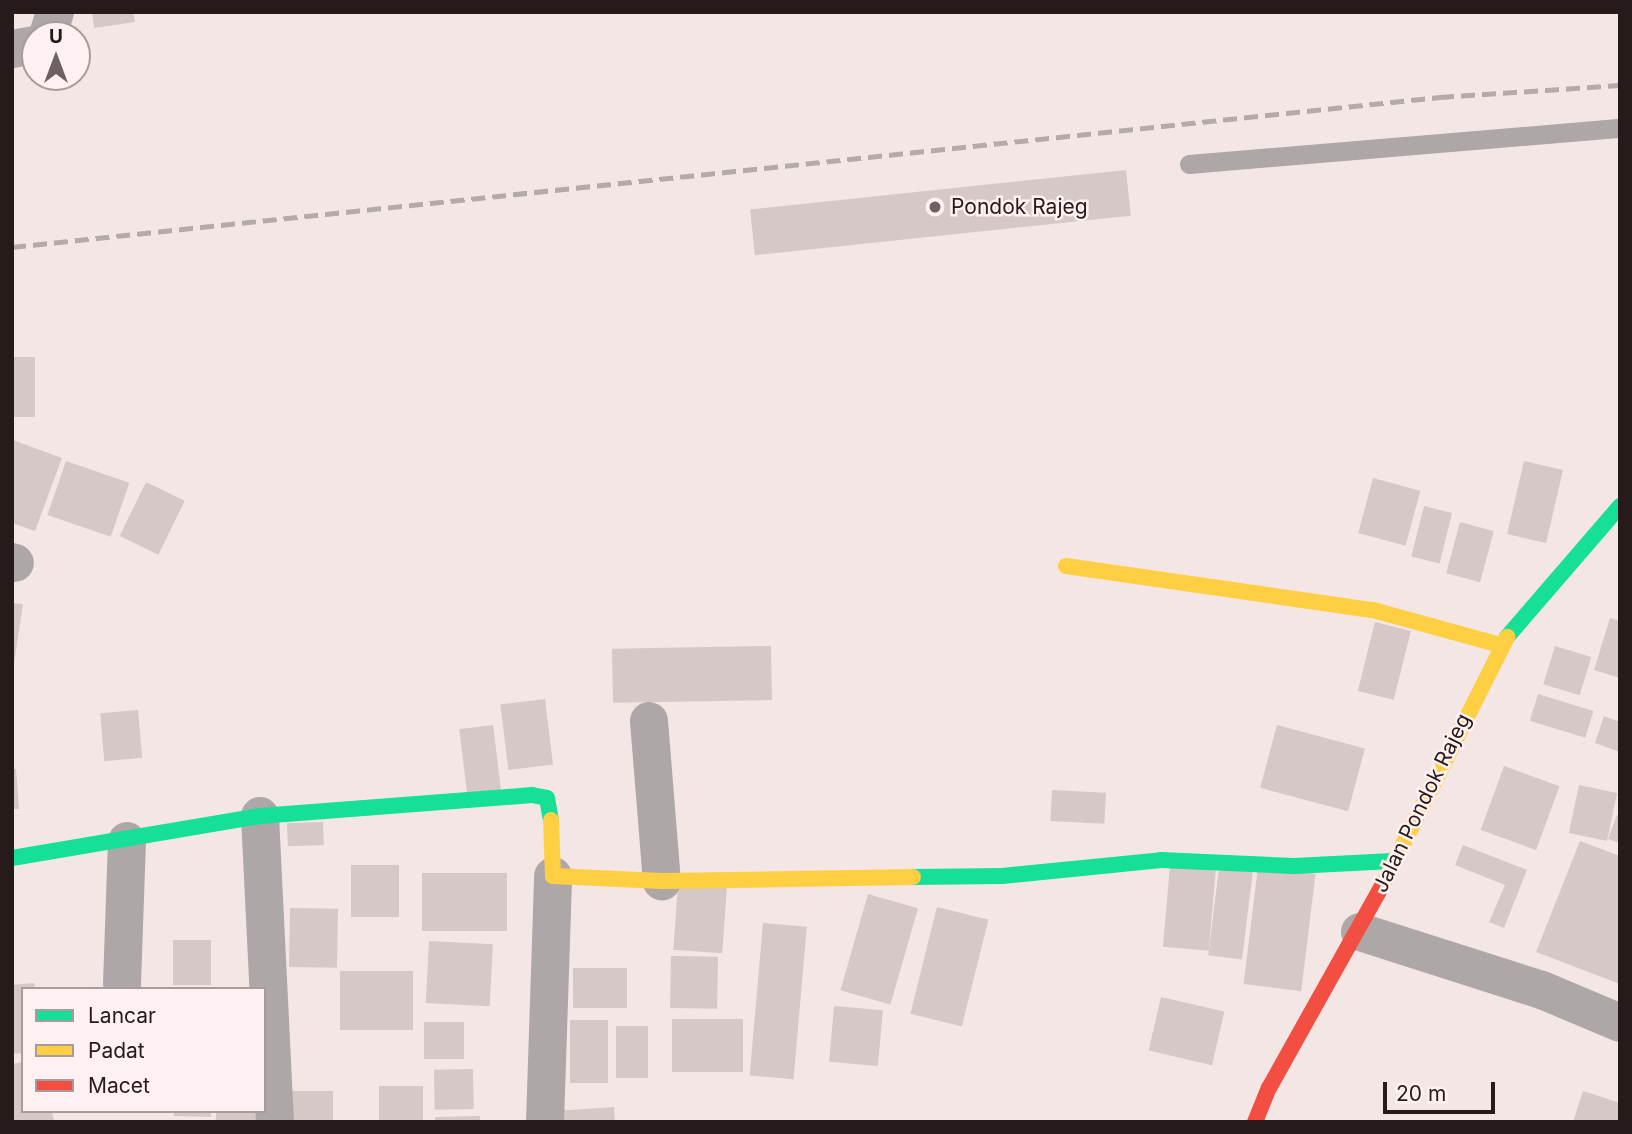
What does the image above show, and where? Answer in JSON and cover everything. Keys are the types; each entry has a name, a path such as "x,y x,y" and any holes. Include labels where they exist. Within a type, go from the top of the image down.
{"street":[{"name":"Jalan Pondok Rajeg","path":"1255,1122 1269,1088 1360,932 1500,645 1620,506"},
{"path":"1066,566 1373,610 1500,645"},
{"path":"649,721 662,881"},
{"path":"12,858 127,841 260,816 532,795 547,798 551,809 553,876 545,1122"},
{"path":"260,816 275,1122"},
{"path":"122,984 127,841"},
{"path":"553,876 662,881 1002,876 1161,860 1294,866 1393,862"},
{"path":"1360,932 1542,990 1620,1023"}],"lane":[{"path":"1189,164 1620,128"}],"building":[{"path":"92,12 133,12 135,22 94,28"},
{"path":"1126,170 1131,216 755,255 750,210"},
{"path":"12,357 35,357 35,417 12,417"},
{"path":"13,440 62,458 35,531 12,523"},
{"path":"66,461 129,483 111,537 47,515"},
{"path":"1524,461 1563,470 1546,543 1507,534"},
{"path":"1373,478 1420,491 1406,546 1358,533"},
{"path":"146,482 185,501 158,555 120,536"},
{"path":"1424,506 1452,513 1440,563 1411,556"},
{"path":"1460,522 1494,531 1480,582 1446,573"},
{"path":"12,603 23,604 14,663 12,663"},
{"path":"1610,618 1620,621 1620,678 1594,670"},
{"path":"1375,622 1411,631 1394,700 1358,691"},
{"path":"771,646 772,700 613,703 612,649"},
{"path":"1555,646 1591,657 1580,695 1543,684"},
{"path":"1538,694 1593,711 1585,738 1530,721"},
{"path":"545,699 553,765 508,770 500,704"},
{"path":"138,710 142,758 104,761 100,713"},
{"path":"1604,716 1620,722 1620,752 1595,743"},
{"path":"493,725 501,790 467,794 459,729"},
{"path":"1277,725 1365,749 1348,811 1260,788"},
{"path":"1504,766 1559,786 1536,850 1481,830"},
{"path":"12,769 16,769 19,809 12,809"},
{"path":"1579,785 1617,793 1607,841 1569,833"},
{"path":"1052,790 1106,793 1104,824 1050,821"},
{"path":"1617,815 1620,816 1620,843 1608,839"},
{"path":"323,822 324,845 288,846 287,823"},
{"path":"1580,841 1620,856 1620,984 1536,952"},
{"path":"1463,845 1527,870 1504,928 1489,922 1505,885 1455,865"},
{"path":"351,865 399,865 399,917 351,917"},
{"path":"1170,866 1216,870 1209,951 1163,947"},
{"path":"1258,867 1316,874 1301,991 1244,984"},
{"path":"1219,868 1253,872 1242,959 1208,955"},
{"path":"422,873 507,873 507,931 422,931"},
{"path":"678,884 727,887 722,953 673,950"},
{"path":"868,894 918,908 890,1004 840,990"},
{"path":"937,907 988,920 962,1027 910,1014"},
{"path":"290,908 338,909 337,968 289,967"},
{"path":"763,923 807,927 793,1079 750,1075"},
{"path":"173,940 211,940 211,985 173,985"},
{"path":"429,941 493,944 490,1006 426,1003"},
{"path":"671,956 718,957 717,1009 670,1008"},
{"path":"573,968 627,968 627,1008 573,1008"},
{"path":"340,971 413,971 413,1030 340,1030"},
{"path":"34,983 35,987 21,987 21,1053 12,1054 12,985"},
{"path":"1161,997 1224,1012 1212,1065 1149,1051"},
{"path":"834,1006 883,1010 878,1066 829,1062"},
{"path":"672,1019 743,1019 743,1072 672,1072"},
{"path":"570,1020 608,1020 608,1083 570,1083"},
{"path":"424,1022 464,1022 464,1059 424,1059"},
{"path":"616,1026 648,1026 648,1078 616,1078"},
{"path":"21,1062 21,1113 52,1113 54,1122 12,1122 12,1064"},
{"path":"473,1069 474,1109 435,1110 434,1070"},
{"path":"379,1086 423,1086 423,1122 379,1122"},
{"path":"292,1091 333,1091 333,1122 292,1122"},
{"path":"1583,1091 1620,1103 1620,1122 1573,1122"},
{"path":"614,1107 615,1122 560,1122 559,1111"},
{"path":"174,1113 211,1113 211,1117 174,1116"},
{"path":"216,1113 265,1113 265,1122 216,1122"},
{"path":"480,1116 480,1122 435,1122 435,1117"}],"railway":[{"path":"12,247 1440,97 1620,85"}],"traffic: fast":[{"path":"1507,637 1620,506"},
{"path":"12,858 260,816 532,795 547,798 551,820"},
{"path":"913,877 1002,876 1161,860 1294,866 1393,861"}],"traffic: slow":[{"path":"1066,566 1373,610 1500,645"},
{"path":"1382,886 1507,637"},
{"path":"551,820 553,876 662,881 913,877"}],"traffic: jam":[{"path":"1255,1122 1269,1088 1382,886"}],"place":[{"name":"Pondok Rajeg","path":"935,207"}]}
